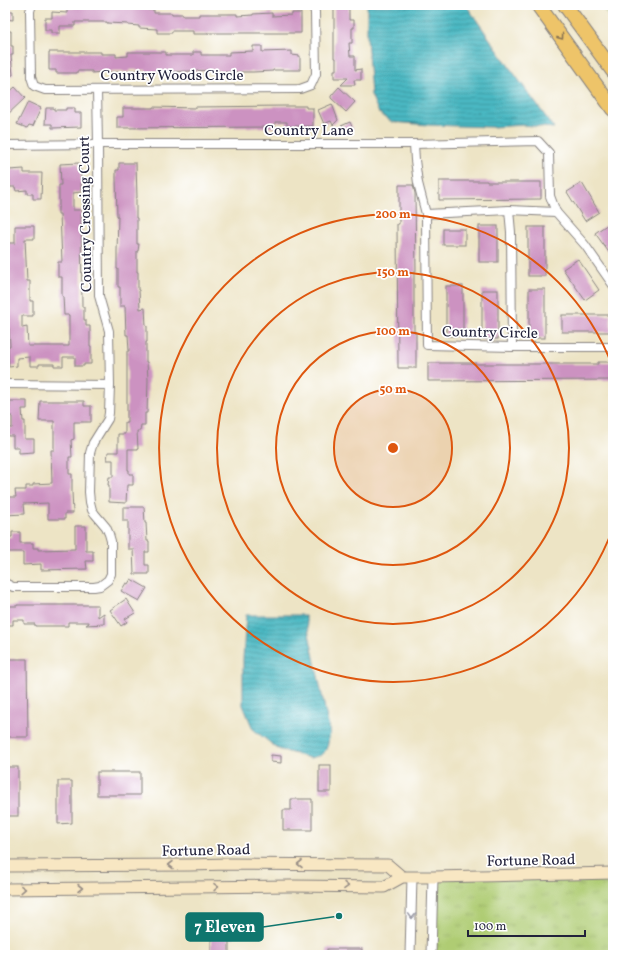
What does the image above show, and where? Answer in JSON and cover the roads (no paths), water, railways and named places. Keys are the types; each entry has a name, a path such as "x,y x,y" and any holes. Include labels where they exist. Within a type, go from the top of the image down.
{"highway":[{"path":"538,5 613,109"},
{"path":"565,5 613,71"}],"main road":[{"name":"Fortune Road","path":"5,866 227,864 388,865 407,877"},
{"name":"Fortune Road","path":"5,889 291,886 384,887 407,877 613,873"}],"street":[{"name":"Country Woods Circle","path":"32,5 30,11 31,77 34,86 45,90 300,89 311,85 316,74 315,12 312,5"},
{"name":"Country Crossing Court","path":"5,583 13,587 94,587 100,586 108,580 110,574 111,541 106,527 92,510 89,492 90,453 93,443 108,419 110,385 109,331 99,296 97,90"},
{"name":"Country Lane","path":"5,146 98,144 414,144 538,141 550,153 550,196 556,212"},
{"name":"Country Circle","path":"414,144 418,183 426,214 427,345 613,347"},
{"path":"509,210 511,232 512,347"},
{"path":"426,214 509,210 556,212 585,245 613,285"},
{"path":"5,384 110,385"},
{"path":"407,877 410,955"},
{"path":"431,955 433,877"}],"water":[{"path":"367,5 466,5 554,128 523,125 492,127 392,122 379,113 371,95 367,37"},
{"path":"246,615 305,615 330,733 327,748 322,755 310,758 278,749 253,729 243,705 243,659"}],"place":[{"name":"7 Eleven","path":"339,916"}]}
